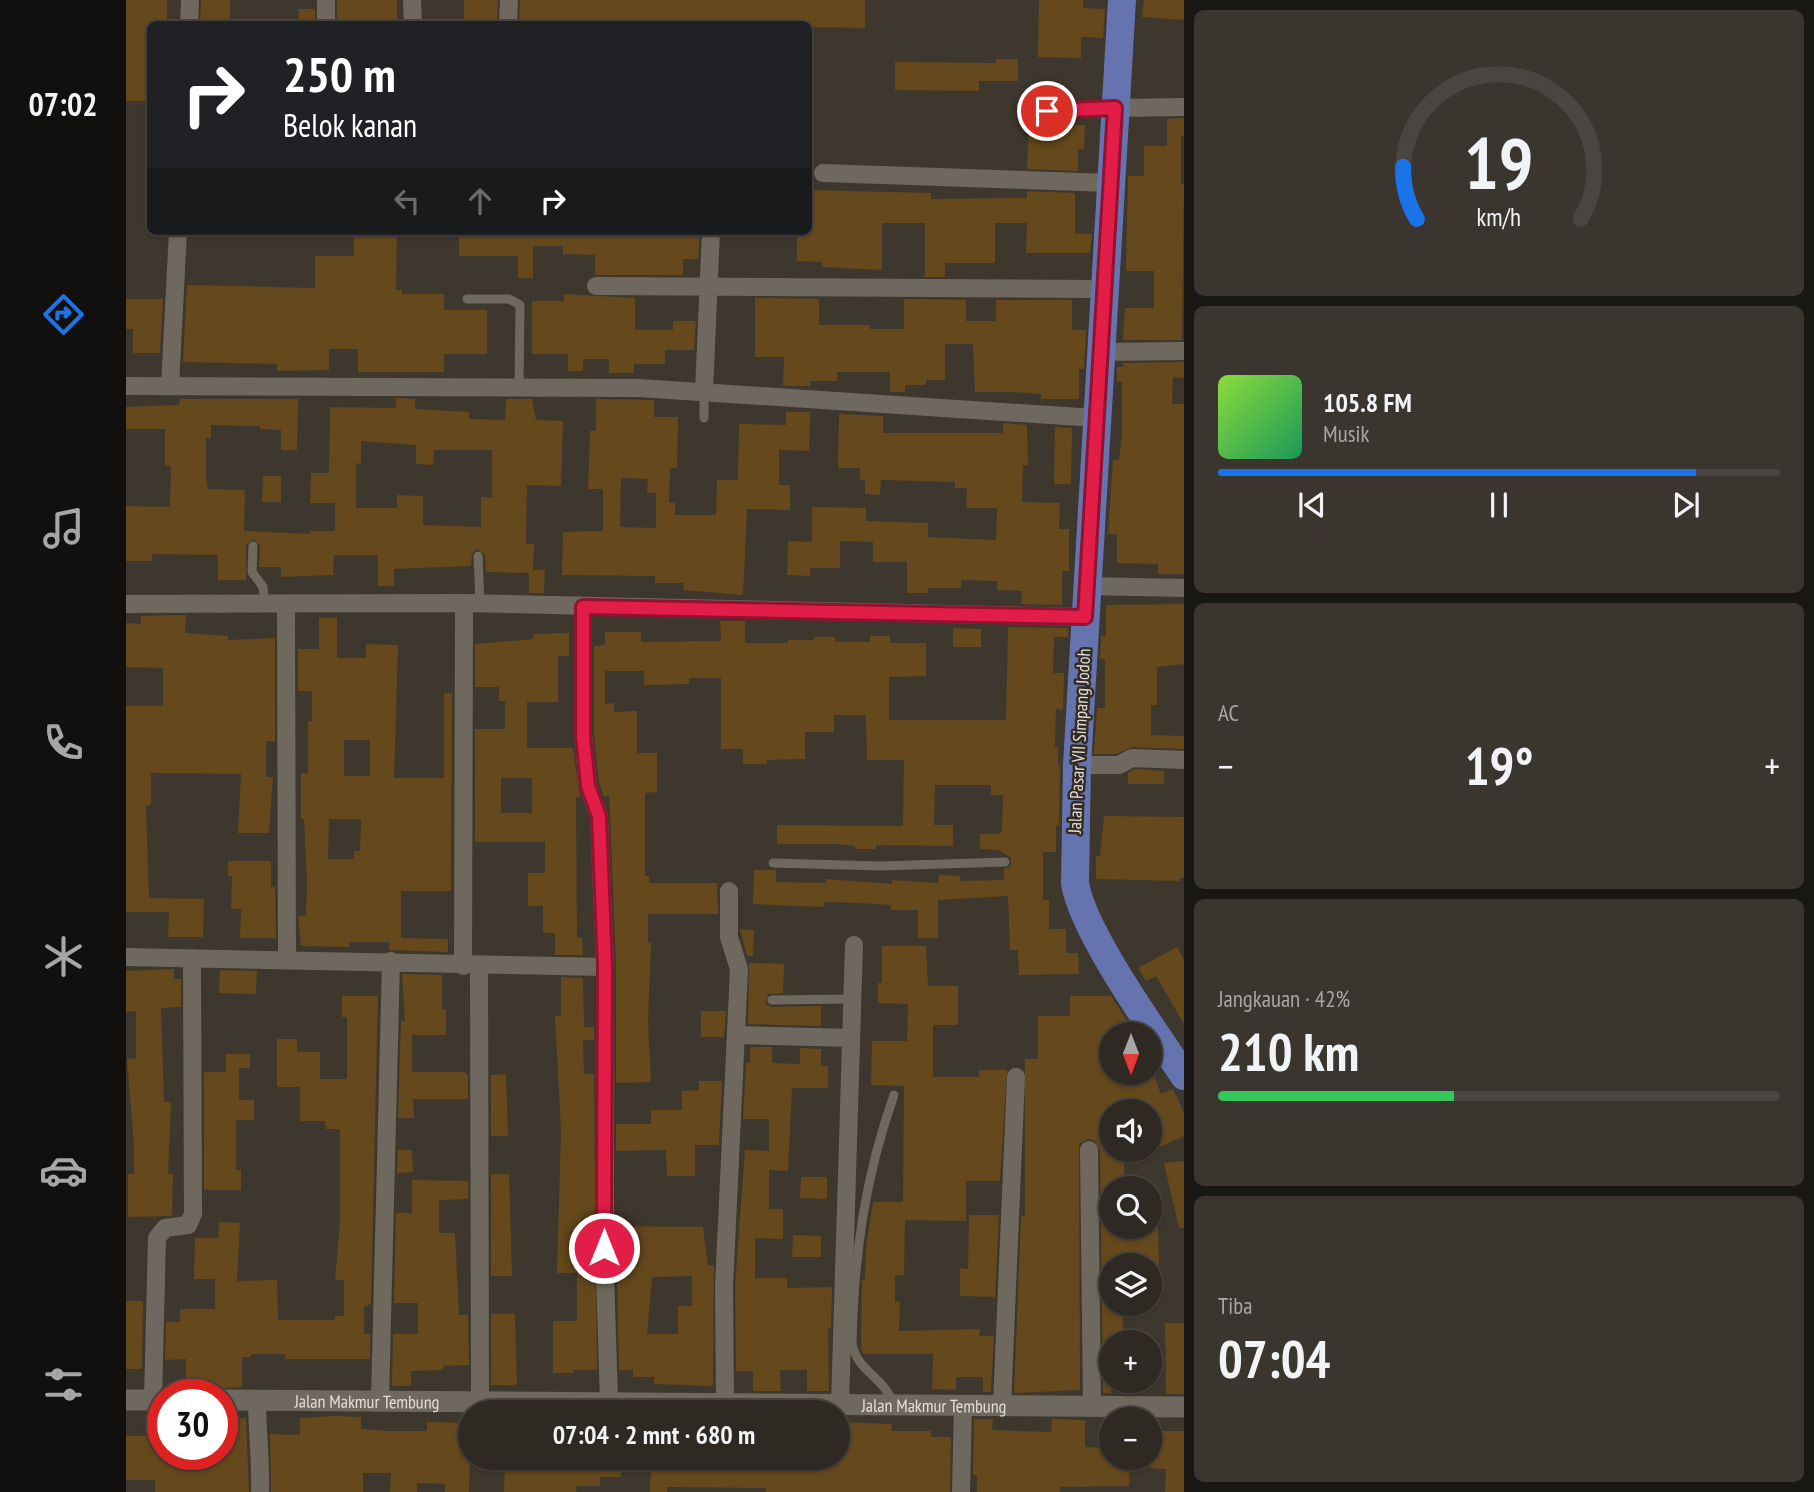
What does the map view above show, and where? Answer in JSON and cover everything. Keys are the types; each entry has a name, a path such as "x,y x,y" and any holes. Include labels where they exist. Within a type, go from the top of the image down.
{"main road":[{"name":"Jalan Pasar VII Simpang Jodoh","path":"1122,0 1070,860 1077,891 1087,916 1184,1076"}],"street":[{"path":"189,21 190,0"},
{"path":"326,21 327,0"},
{"path":"412,0 412,21"},
{"path":"508,21 509,0"},
{"path":"1115,108 1184,107"},
{"path":"823,173 1110,183"},
{"path":"170,386 178,235"},
{"path":"704,391 711,235"},
{"path":"596,286 1103,289"},
{"path":"1101,352 1184,351"},
{"path":"126,386 704,391 1095,418"},
{"path":"1087,586 1184,588"},
{"path":"126,604 472,603 1085,617"},
{"path":"472,603 471,966 480,1400"},
{"path":"286,605 287,958"},
{"path":"583,607 583,736 588,786 599,816 605,967 604,1261 608,1400"},
{"path":"1077,765 1119,765 1132,758 1184,760"},
{"path":"726,1400 724,1286 738,1035 738,969 729,937 729,891"},
{"path":"840,1400 853,945"},
{"path":"126,957 287,958 471,966 605,967"},
{"path":"158,1379 157,1238 164,1228 188,1225 193,1214 192,958"},
{"path":"380,1400 391,961"},
{"path":"738,1035 851,1038"},
{"path":"1002,1405 1016,1077"},
{"path":"1089,1150 1092,1406"},
{"path":"126,1400 147,1400"},
{"name":"Jalan Makmur Tembung","path":"238,1400 458,1401"},
{"path":"257,1400 257,1435 261,1448 260,1492"},
{"name":"Jalan Makmur Tembung","path":"850,1404 1184,1407"},
{"path":"961,1492 962,1404"}],"lane":[{"path":"1047,111 1115,108"},
{"path":"467,299 509,299 520,305 519,389"},
{"path":"704,391 704,418"},
{"path":"253,546 252,572 263,587 265,604"},
{"path":"472,603 478,556"},
{"path":"773,863 881,866 1005,862"},
{"path":"772,1000 852,999"},
{"path":"894,1095 881,1131 862,1209 852,1342 853,1355 889,1390 894,1404"}],"building":[{"path":"126,0 167,0 167,21 147,21 147,101 126,101"},
{"path":"201,0 230,0 230,21 200,21"},
{"path":"337,0 397,0 397,20 337,21"},
{"path":"464,0 498,0 497,21 464,21"},
{"path":"520,0 865,0 865,28 812,27 812,21 519,21"},
{"path":"1039,0 1083,0 1083,8 1105,9 1103,38 1081,37 1081,58 1038,57"},
{"path":"1144,0 1184,0 1184,20 1142,17"},
{"path":"299,9 315,9 315,21 298,21"},
{"path":"996,59 1018,59 1018,81 979,81 979,91 895,90 895,62 996,63"},
{"path":"1031,84 1061,85 1061,103 1043,106 1040,111 1043,117 1061,117 1061,124 1085,125 1084,149 1078,149 1078,171 1027,169"},
{"path":"1184,118 1184,136 1181,136 1181,184 1184,184 1182,340 1123,340 1125,308 1154,308 1154,271 1126,271 1128,176 1144,176 1144,146 1167,146 1167,119"},
{"path":"812,190 931,193 931,199 1027,198 1027,191 1075,193 1075,234 1092,234 1090,253 1026,253 1027,223 995,223 995,263 945,263 945,277 925,277 925,223 882,223 882,270 822,267 822,262 797,261 797,235 812,235"},
{"path":"354,235 397,235 396,290 402,290 402,294 444,294 444,310 487,310 487,354 444,354 444,372 358,372 358,349 329,349 329,370 277,371 277,364 183,362 187,285 315,288 315,256 354,256"},
{"path":"459,235 700,235 698,259 683,259 683,275 595,275 595,255 563,254 563,246 533,246 533,278 518,278 518,256 459,256"},
{"path":"564,294 635,298 635,330 673,330 673,321 696,321 694,350 665,350 665,364 634,364 634,373 609,373 609,359 583,359 583,371 568,371 568,354 532,354 532,301 564,301"},
{"path":"755,298 819,299 819,325 870,325 870,329 904,329 904,299 966,300 966,321 996,321 996,300 1072,300 1072,330 1086,330 1084,369 1079,369 1079,399 1041,399 1041,394 1014,392 975,392 973,344 945,344 945,380 926,380 926,385 905,385 905,392 890,392 890,372 837,372 837,381 810,381 810,386 783,386 784,357 755,357"},
{"path":"126,299 163,299 160,353 133,353 133,329 126,329"},
{"path":"1184,362 1184,378 1173,377 1172,404 1184,404 1184,574 1158,574 1158,564 1117,563 1117,534 1108,534 1113,460 1119,460 1122,437 1122,382 1117,382 1117,367 1123,367 1123,363"},
{"path":"396,398 415,399 415,409 469,412 469,419 505,420 506,399 532,399 536,420 563,421 561,486 527,485 526,544 534,544 533,570 545,570 544,593 529,593 529,573 486,572 485,555 478,549 472,553 471,566 394,569 394,586 378,586 378,555 334,555 333,575 281,577 281,567 259,567 260,546 254,539 246,545 246,580 218,580 218,555 152,554 152,561 126,561 126,506 170,507 171,466 165,466 165,429 126,429 126,407 179,405 180,399 298,399 297,450 281,450 281,430 260,429 260,426 211,425 211,438 206,438 206,476 208,489 245,490 244,531 310,534 310,531 335,531 335,503 310,503 311,473 329,473 330,407 396,408","holes":["361,441 416,445 416,464 433,465 434,450 492,450 492,498 481,497 481,527 423,525 423,496 397,495 397,508 356,508 356,463 361,464"]},
{"path":"596,399 654,400 654,417 678,417 677,468 670,468 669,503 675,503 675,515 716,515 717,480 738,480 739,424 786,425 786,412 810,412 809,451 779,450 779,485 790,485 790,510 747,509 743,595 683,590 684,583 655,583 655,576 562,575 563,532 603,531 603,489 588,489 590,431 596,431","holes":["621,478 648,479 647,493 656,493 656,528 620,527"]},
{"path":"839,414 883,416 883,433 1003,433 1003,423 1027,425 1028,465 1023,465 1022,502 1060,503 1059,529 1069,529 1069,571 1062,571 1062,605 1021,604 1022,591 997,590 997,581 961,580 961,588 928,588 928,593 907,593 907,562 873,562 873,542 840,541 840,568 810,568 810,576 787,575 788,541 812,542 812,507 866,508 866,521 928,523 928,537 996,540 997,508 966,508 967,488 955,488 955,482 881,480 880,495 865,494 865,480 860,480 860,468 838,468"},
{"path":"1055,427 1072,428 1071,484 1054,484"},
{"path":"263,476 281,476 281,502 262,502"},
{"path":"1184,604 1184,664 1157,667 1157,705 1151,705 1151,735 1184,736 1184,749 1132,747 1116,754 1094,754 1097,708 1105,708 1105,659 1100,659 1101,636 1106,636 1106,605"},
{"path":"186,615 185,633 228,636 228,640 275,638 275,741 266,741 266,777 273,777 269,833 238,833 241,774 151,773 151,805 146,806 149,898 204,899 203,937 168,937 169,912 126,912 126,706 163,706 163,668 126,667 126,623 141,624 141,616"},
{"path":"319,618 337,618 337,658 366,658 366,644 398,645 394,778 444,778 444,693 452,693 451,891 401,891 401,938 448,939 448,952 389,950 389,942 349,942 349,947 301,946 298,916 306,916 307,882 304,819 301,819 301,773 308,773 308,721 312,721 312,691 298,691 298,649 319,649","holes":["344,740 370,740 370,776 344,776","329,819 361,819 360,851 354,851 354,859 328,859"]},
{"path":"720,621 745,621 745,643 788,643 788,640 814,640 814,637 835,637 835,642 870,642 870,636 890,636 890,643 926,643 926,676 889,677 889,720 1006,720 1008,627 1068,628 1068,637 1054,637 1053,673 1064,673 1063,710 1056,709 1055,747 1058,747 1060,765 1059,825 1056,825 1056,852 1043,852 1043,900 1049,900 1049,929 1066,929 1066,953 1078,953 1079,974 1019,975 1018,950 1010,950 1008,896 938,900 938,938 918,938 918,910 891,910 891,905 824,902 824,907 753,904 754,870 776,870 776,882 826,883 826,879 892,884 892,880 938,883 939,875 960,876 960,881 1004,880 1004,869 1011,866 1011,858 999,850 980,849 980,834 1000,834 1002,831 1003,795 991,795 991,785 935,785 934,825 953,825 953,846 876,845 876,849 855,849 855,846 838,844 777,844 777,825 903,826 904,760 867,760 866,715 834,715 834,732 805,732 805,759 743,764 743,749 721,749 721,678 689,678 689,684 644,685 644,671 605,671 605,704 614,703 614,712 637,711 637,753 657,753 657,792 645,793 645,876 649,876 649,883 717,883 718,914 648,914 648,943 651,943 648,1022 651,1082 616,1083 616,967 609,796 604,797 599,783 594,735 594,646 605,645 605,632 641,632 641,642 721,641"},
{"path":"953,628 981,629 981,647 953,647"},
{"path":"569,633 569,656 558,656 558,702 527,702 527,748 573,748 580,797 576,797 577,938 582,938 583,955 555,955 555,933 543,933 543,906 528,906 528,873 545,873 545,842 475,842 475,729 505,729 505,701 499,701 499,687 475,687 475,644 533,639 533,634","holes":["501,778 532,778 532,813 501,813"]},
{"path":"1135,769 1164,771 1164,784 1128,784 1128,773"},
{"path":"1104,816 1184,817 1184,878 1180,878 1180,881 1096,879 1096,856 1100,856"},
{"path":"228,861 271,861 271,887 275,887 276,938 240,938 241,909 231,909 232,876 228,876"},
{"path":"740,929 754,930 753,956 747,956"},
{"path":"882,946 926,946 928,986 958,986 958,1025 933,1025 933,1077 979,1077 979,1070 1007,1070 1000,1181 966,1181 966,1221 905,1220 904,1275 895,1275 895,1302 900,1302 899,1331 980,1329 979,1336 994,1336 991,1392 983,1392 983,1377 956,1377 956,1390 932,1389 933,1354 863,1354 861,1349 862,1280 865,1280 866,1247 873,1202 903,1202 904,1086 871,1085 872,1041 907,1041 908,1004 878,1003 878,983 882,983"},
{"path":"1177,947 1184,960 1184,1024 1156,976 1146,981 1138,968"},
{"path":"749,963 784,964 783,993 768,994 766,1004 772,1007 821,1006 821,1026 748,1024"},
{"path":"174,969 174,979 181,979 181,1007 161,1008 164,1102 171,1102 168,1174 173,1174 172,1216 128,1217 128,1174 134,1174 134,1145 127,1059 136,1058 136,1011 126,1012 126,971"},
{"path":"220,970 257,971 256,994 219,993"},
{"path":"402,974 442,975 442,1009 446,1009 446,1035 412,1035 412,1072 464,1072 468,1075 468,1099 413,1099 414,1118 398,1118 401,1021 405,1021"},
{"path":"561,977 583,978 584,1027 594,1027 594,1040 583,1040 584,1074 594,1074 597,1370 573,1370 573,1373 553,1373 553,1321 577,1321 577,1273 557,1273 561,1131 555,1016 561,1016"},
{"path":"342,996 378,996 371,1304 364,1307 364,1334 370,1334 370,1359 285,1359 285,1354 251,1354 251,1357 242,1357 242,1387 238,1387 238,1379 186,1379 186,1359 165,1360 166,1322 180,1322 180,1309 215,1309 215,1279 194,1279 195,1238 218,1238 219,1222 240,1223 237,1281 277,1280 278,1320 335,1320 335,1316 344,1316 344,1280 335,1280 340,1223 340,1129 326,1129 325,1121 300,1121 300,1087 277,1087 277,1039 297,1039 297,1052 320,1052 320,1079 347,1079 347,1017 342,1017"},
{"path":"1070,996 1111,996 1128,1022 1099,1022 1099,1085 1158,1085 1161,1094 1173,1089 1184,1113 1184,1136 1162,1146 1162,1099 1099,1099 1099,1148 1094,1140 1088,1139 1079,1144 1080,1390 1014,1393 1021,1216 1025,1216 1025,1059 1038,1059 1038,1016 1070,1016"},
{"path":"701,1011 726,1011 724,1037 701,1037"},
{"path":"750,1047 772,1047 772,1063 800,1064 800,1048 821,1049 821,1066 828,1066 828,1088 792,1088 788,1171 769,1170 769,1209 783,1209 783,1239 755,1238 755,1278 787,1278 787,1288 832,1287 831,1328 828,1328 829,1391 807,1391 807,1370 780,1370 781,1391 753,1391 753,1371 736,1371 735,1286 745,1150 769,1151 769,1119 743,1119 746,1063 750,1063"},
{"path":"226,1054 250,1054 250,1068 239,1068 239,1100 254,1100 254,1120 236,1120 236,1170 241,1170 241,1190 204,1190 204,1072 226,1072"},
{"path":"506,1074 508,1136 491,1136 491,1075"},
{"path":"699,1081 722,1081 719,1145 695,1145 695,1176 667,1176 666,1150 616,1151 616,1124 651,1124 651,1110 682,1110 682,1091 699,1090"},
{"path":"398,1150 412,1150 413,1172 397,1173"},
{"path":"1184,1161 1184,1228 1179,1228 1164,1163"},
{"path":"1100,1162 1124,1162 1124,1176 1100,1176"},
{"path":"491,1174 509,1174 512,1276 491,1276"},
{"path":"801,1177 827,1177 827,1199 800,1198"},
{"path":"412,1180 468,1181 468,1199 439,1200 439,1233 455,1233 459,1315 468,1315 469,1365 443,1366 443,1370 411,1371 411,1386 392,1386 393,1334 418,1334 418,1303 394,1303 396,1213 412,1213"},
{"path":"969,1215 999,1215 995,1297 960,1296 960,1268 968,1269"},
{"path":"616,1226 703,1227 708,1265 714,1265 713,1386 654,1384 654,1377 633,1377 633,1370 619,1370","holes":["692,1276 692,1306 678,1306 678,1334 647,1334 652,1277"]},
{"path":"793,1235 821,1236 821,1257 792,1257"},
{"path":"1101,1239 1158,1239 1159,1253 1101,1253"},
{"path":"126,1301 143,1301 142,1369 126,1369"},
{"path":"491,1314 515,1314 517,1385 491,1385"},
{"path":"1102,1316 1123,1316 1122,1330 1102,1330"},
{"path":"1165,1323 1184,1323 1184,1394 1166,1394"},
{"path":"361,1417 361,1429 387,1431 427,1431 427,1422 458,1423 458,1470 470,1470 469,1492 445,1492 445,1484 417,1483 417,1492 390,1492 391,1473 363,1473 363,1492 271,1492 270,1434 300,1435 300,1418"},
{"path":"238,1418 246,1418 249,1492 155,1492 155,1480 126,1480 126,1436 147,1436 147,1470 238,1470"},
{"path":"974,1419 993,1419 992,1430 1051,1432 1052,1419 1085,1420 1085,1447 1099,1448 1099,1470 1130,1470 1129,1486 1060,1487 1060,1492 977,1492 977,1475 973,1475"},
{"path":"850,1422 892,1424 891,1431 931,1431 931,1437 951,1437 950,1492 766,1492 766,1488 667,1487 667,1492 650,1492 651,1470 850,1470"},
{"path":"1162,1431 1184,1431 1184,1492 1165,1492 1166,1469 1162,1469"},
{"path":"505,1470 621,1470 621,1477 600,1477 600,1486 577,1486 576,1492 504,1492"}],"route":[{"path":"604,1248 605,967 599,816 588,786 583,736 583,607 1085,617 1115,108 1047,111"}]}
